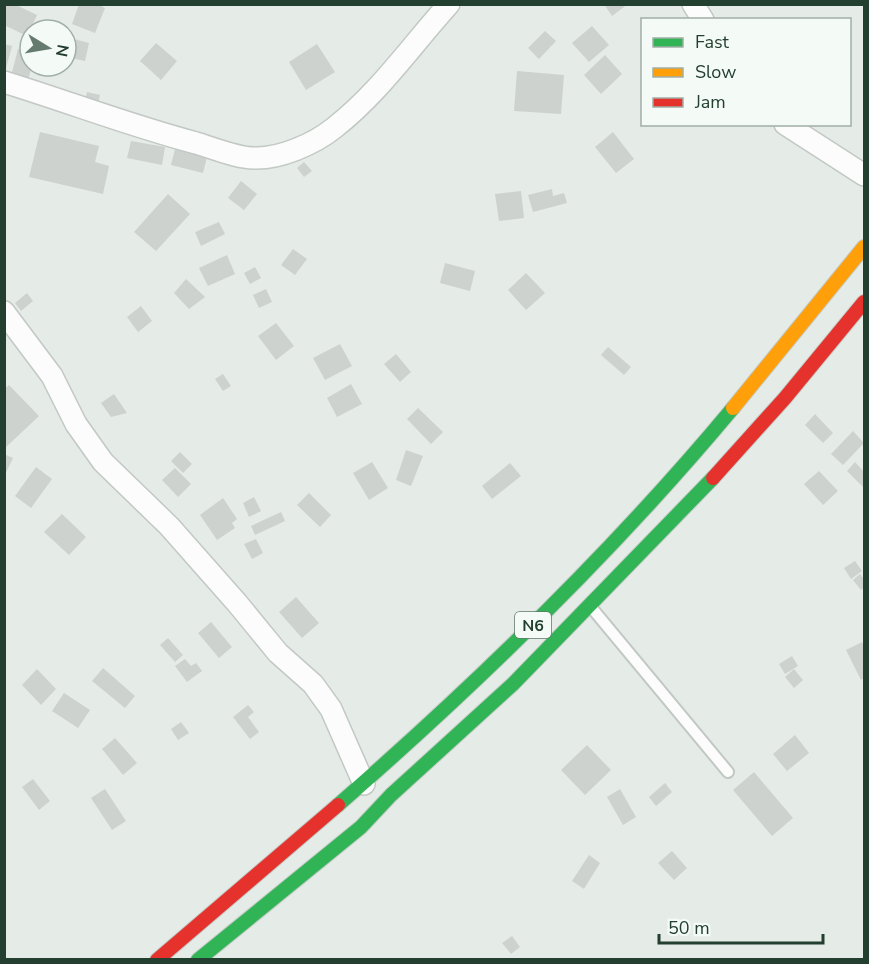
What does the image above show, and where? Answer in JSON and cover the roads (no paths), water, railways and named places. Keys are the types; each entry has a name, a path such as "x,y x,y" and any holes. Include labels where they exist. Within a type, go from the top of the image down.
{"highway":[{"name":"N6","path":"157,960 364,784 444,712 552,607 667,486 783,350 864,247"},
{"name":"N6","path":"198,960 361,827 391,795 513,684 591,607 785,398 864,302"}],"street":[{"path":"4,82 87,111 179,139 251,159 265,158 314,142 333,129 379,86 450,4"},
{"path":"693,4 702,18"},
{"path":"788,126 864,175"},
{"path":"4,312 52,376 76,424 103,462 169,526 237,603 278,654 313,684 331,709 364,784"}],"lane":[{"path":"591,607 728,772"}]}
